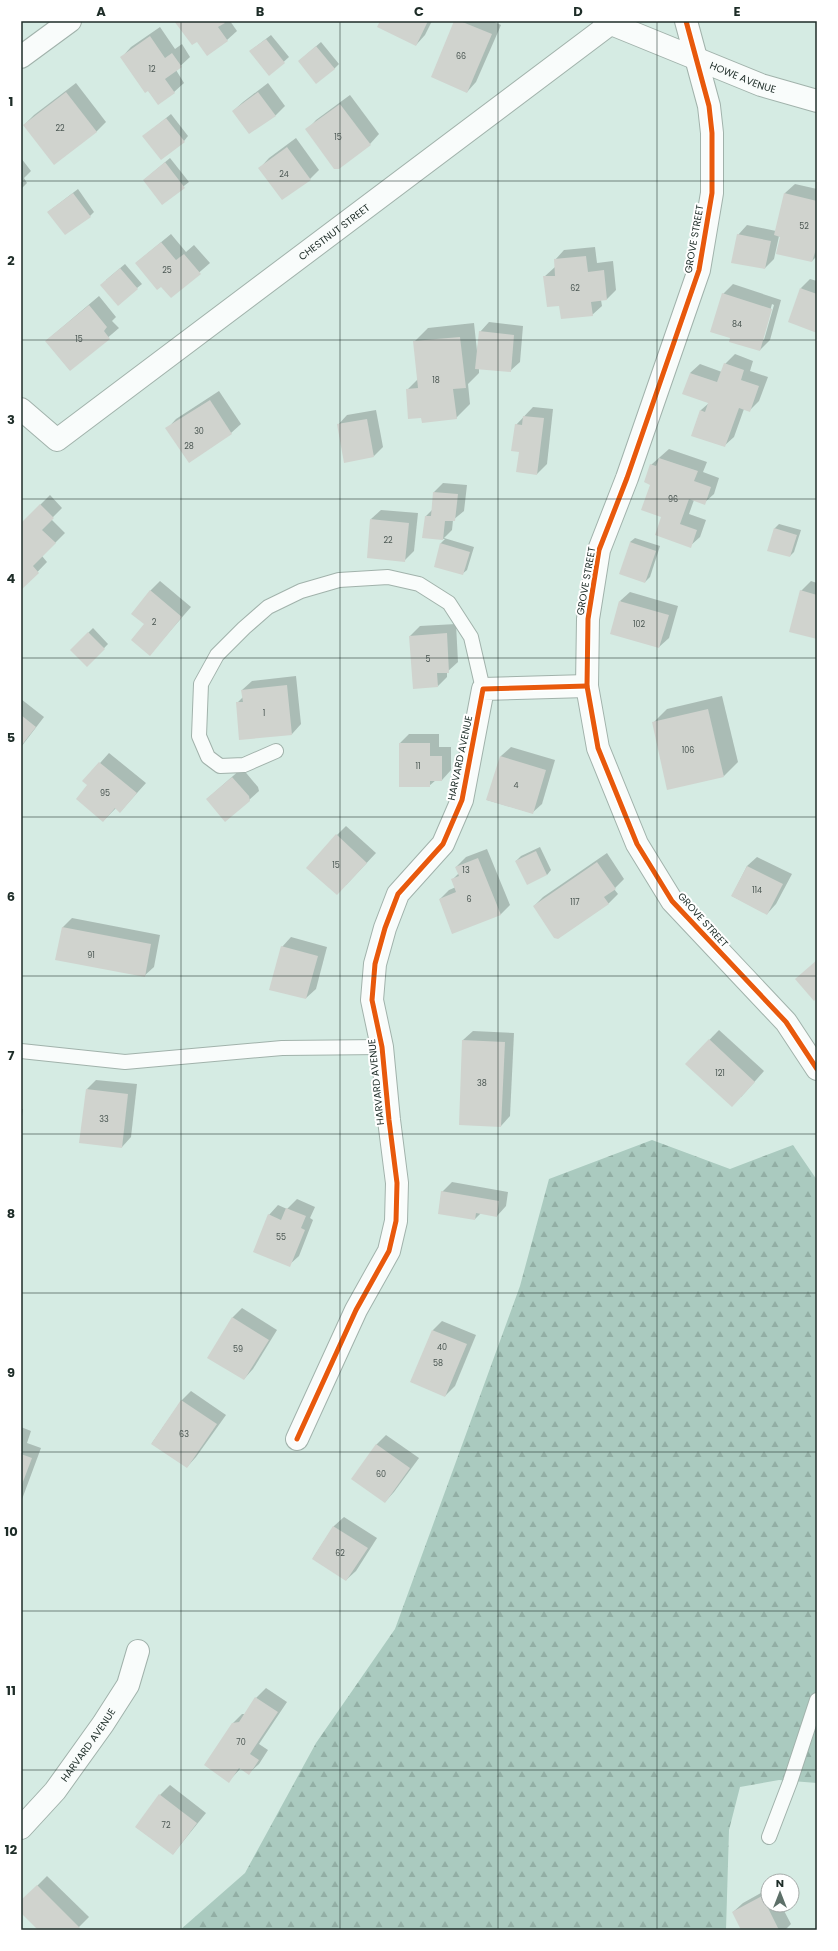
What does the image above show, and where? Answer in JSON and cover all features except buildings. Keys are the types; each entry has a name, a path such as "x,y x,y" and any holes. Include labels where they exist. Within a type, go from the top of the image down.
{"street":[{"path":"21,57 70,21"},
{"name":"GROVE STREET","path":"686,21 709,106 712,133 712,193 700,270 627,478 599,550 588,619 587,686 598,748 637,844 672,901 786,1022 817,1069"},
{"name":"HOWE AVENUE","path":"607,23 761,85 817,101"},
{"name":"CHESTNUT STREET","path":"21,409 58,440 607,23"},
{"path":"483,689 587,686"},
{"name":"HARVARD AVENUE","path":"297,1439 356,1310 389,1250 396,1221 397,1183 382,1047 372,1000 375,964 385,928 398,894 443,844 462,800 483,689"},
{"name":"HARVARD AVENUE","path":"21,1828 54,1791 103,1724 128,1685 138,1651"}],"lane":[{"path":"276,751 244,765 220,766 208,757 199,736 198,708 201,684 217,655 244,628 268,607 301,591 338,580 388,577 419,584 449,603 471,638 483,689"},
{"path":"21,1051 125,1062 282,1048 382,1047"},
{"path":"769,1837 790,1782 817,1700"}],"green space":[{"path":"652,1140 730,1169 793,1145 817,1180 817,1783 779,1780 740,1787 729,1830 726,1930 180,1930 245,1873 316,1743 395,1629 520,1286 549,1179"}],"cycle path":[{"path":"686,21 709,106 712,133 712,193 699,270 627,478 599,550 588,619 587,686 598,748 637,844 672,901 786,1022 817,1069"},
{"path":"297,1439 356,1310 389,1251 396,1221 397,1183 382,1047 372,1000 375,964 385,928 398,894 443,844 462,800 483,689 587,686"}]}
